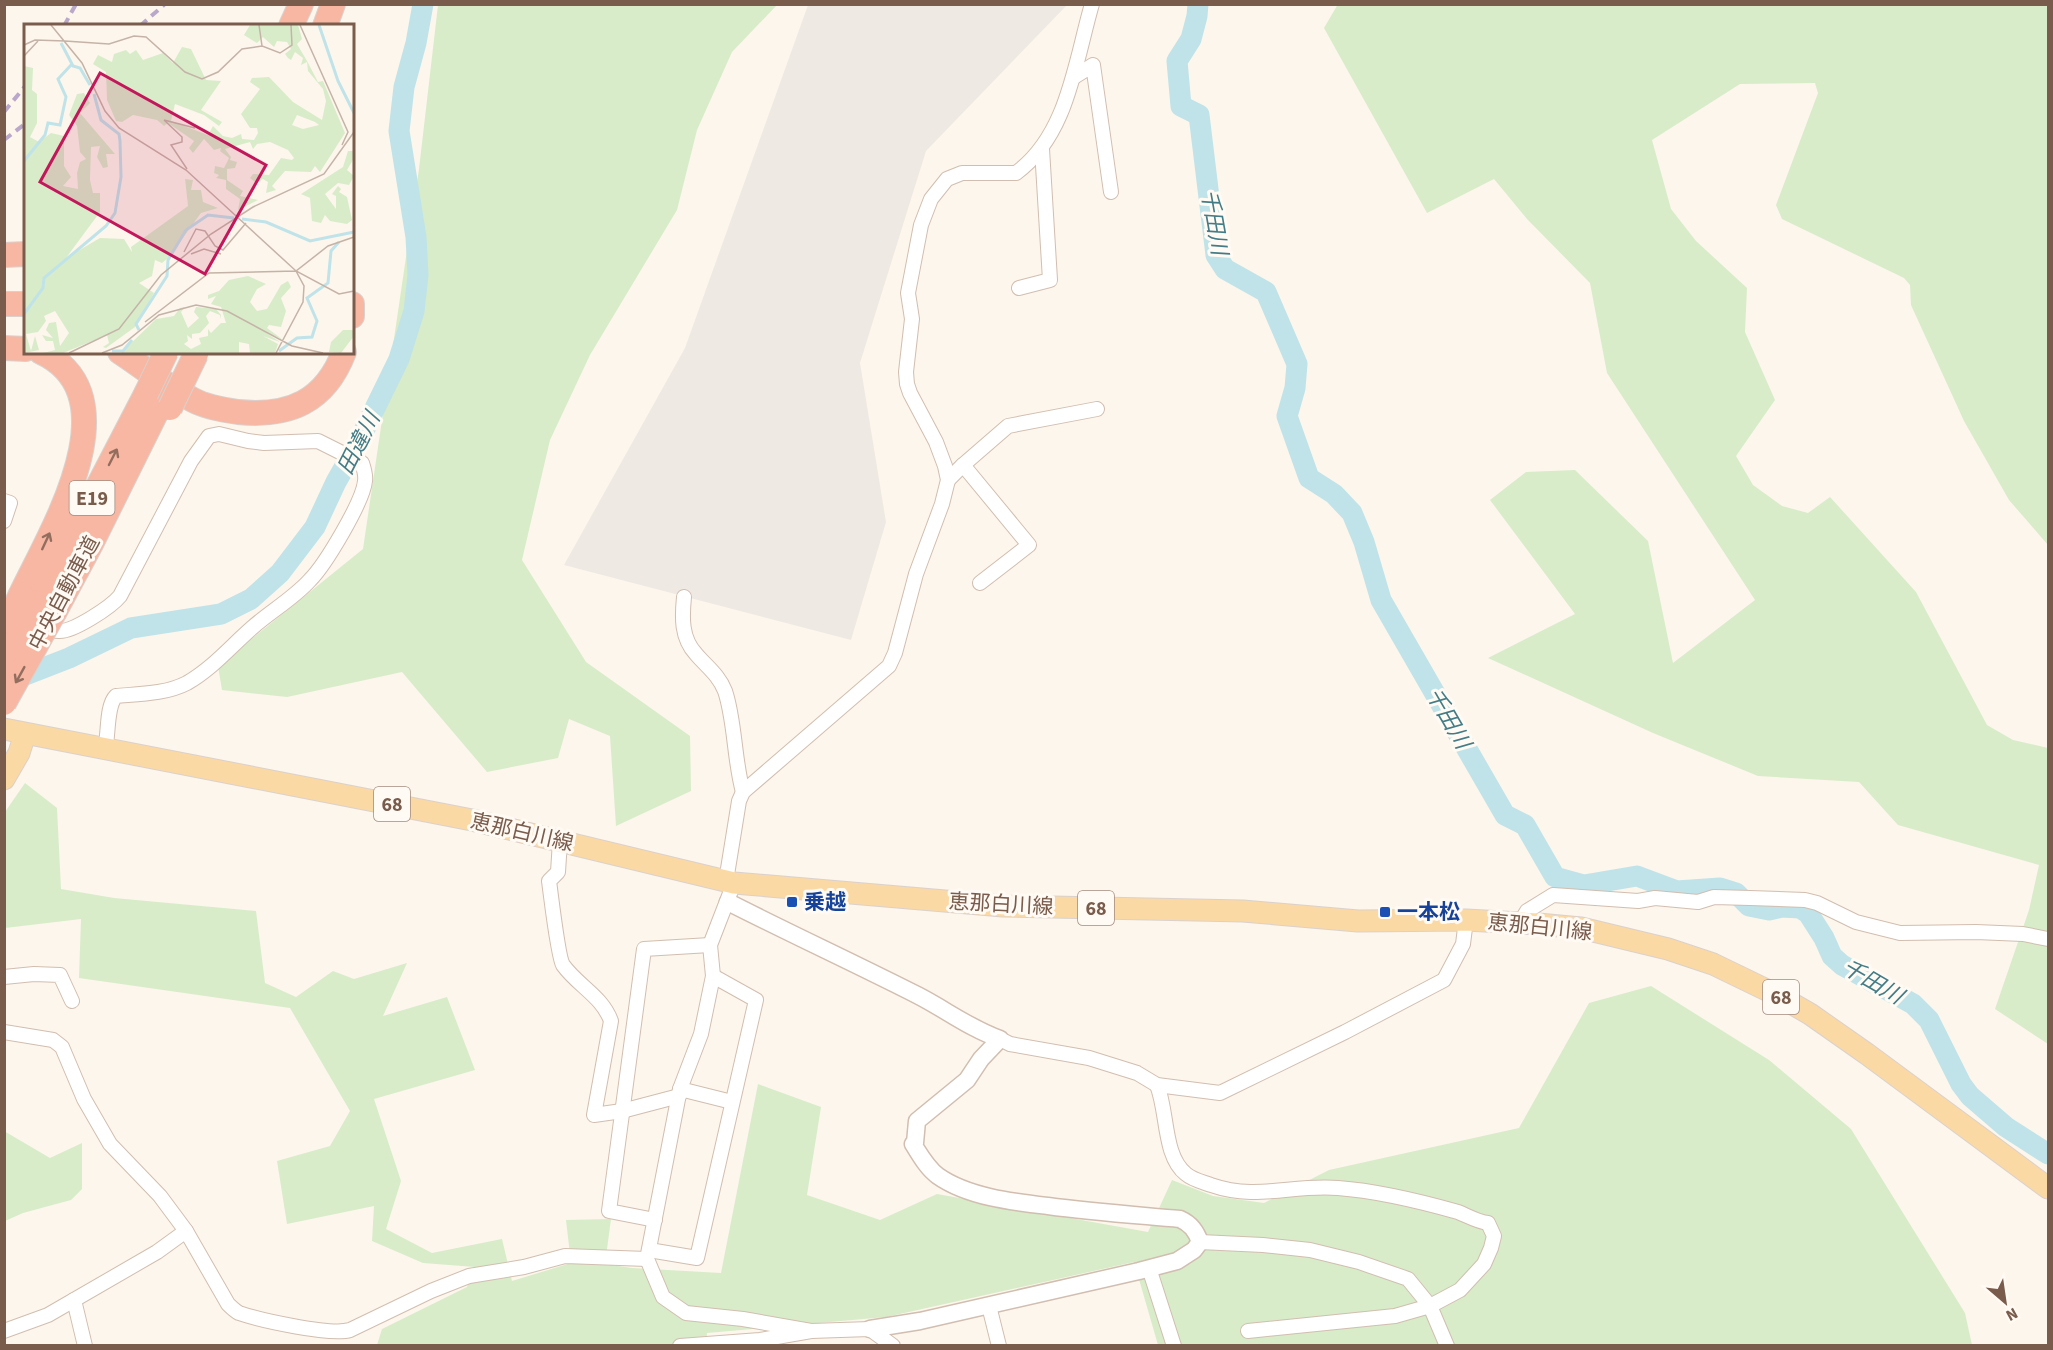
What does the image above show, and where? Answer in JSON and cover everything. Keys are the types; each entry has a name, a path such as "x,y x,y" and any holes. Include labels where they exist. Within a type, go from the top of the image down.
{"highway":[{"path":"292,24 301,4"},
{"path":"306,24 314,4"},
{"path":"326,24 333,4"},
{"path":"340,24 345,4"},
{"path":"4,255 24,254"},
{"path":"4,291 24,292"},
{"path":"4,304 24,304"},
{"path":"4,348 24,349"},
{"path":"4,630 38,602 67,497 76,474 84,435 83,407 74,384 58,363 44,354"},
{"path":"123,354 194,401 227,411 261,414 286,411 311,398 332,378 343,354"},
{"path":"145,354 203,391 225,400 241,401 275,400 299,392 310,383 330,354"},
{"name":"中央自動車道","path":"4,703 38,602 92,543 159,402 166,354"},
{"name":"中央自動車道","path":"4,664 38,602 159,402 192,354"}],"main road":[{"name":"恵那白川線","path":"4,729 472,820 560,841 729,889 1003,906 1243,911 1358,921 1466,920 1581,928 1668,949 1737,975 1809,1014 2049,1188"},
{"path":"4,779 19,753 25,734"}],"street":[{"path":"948,480 936,442 907,384 906,372 912,319 908,293 921,225 931,199 947,179 962,173 1016,173 1042,149 1055,127 1074,77 1080,44 1092,4"},
{"path":"1074,77 1093,65 1112,192"},
{"path":"1019,288 1050,280 1042,149"},
{"path":"811,1330 686,1313 663,1297 648,1255 680,1093 700,1034 713,976 710,945 729,889 739,801 743,792 889,666 895,653 916,574 942,504 948,480 1008,426 1097,408"},
{"path":"4,620 61,632 111,607 132,578 191,461 209,436 219,434 264,443 318,441 362,463 365,483 352,514 330,554 309,582 252,628 216,664 186,683 171,690 116,696 112,700 109,737 105,749"},
{"path":"963,465 1029,545 980,583"},
{"path":"4,501 10,503 4,521"},
{"path":"684,597 683,621 689,645 717,676 724,689 736,768 743,792"},
{"path":"560,841 558,872 549,881 561,963 600,1001 607,1010 611,1022 594,1115 622,1111 680,1093 732,1102"},
{"path":"729,889 959,1018 978,1031 1010,1044 1089,1058 1137,1073 1157,1085 1221,1093 1444,980 1463,944 1466,920"},
{"path":"1520,923 1527,911 1553,895 1638,901 1655,898 1698,902 1714,897 1728,897 1805,900 1817,903 1856,922 1900,933 1976,932 2023,934 2049,939"},
{"path":"655,1220 609,1211 644,949 710,945"},
{"path":"4,976 60,975 72,1000"},
{"path":"4,1032 53,1040 62,1047 84,1099 110,1144 160,1197 186,1232 228,1304 237,1312 335,1333 350,1330 431,1291 469,1276 524,1267 565,1256 648,1255 697,1258 756,1000 713,976"},
{"path":"1000,1039 981,1059 967,1080 917,1121 913,1144 929,1168 939,1177 958,1186 1000,1200 1088,1212 1180,1219 1188,1222 1196,1231 1200,1242"},
{"path":"1157,1085 1163,1100 1173,1159 1186,1174 1197,1180 1226,1190 1252,1194 1300,1188 1336,1187 1393,1195 1488,1223 1494,1236 1484,1264 1460,1290 1430,1306 1395,1316 1248,1331"},
{"path":"4,1331 48,1315 157,1252 186,1232"},
{"path":"680,1346 760,1340 811,1330 870,1329 920,1322 1177,1261 1194,1250 1200,1242"},
{"path":"1200,1242 1310,1250 1359,1262 1408,1279 1430,1306 1447,1346"},
{"path":"1149,1268 1174,1346"},
{"path":"74,1300 85,1346"},
{"path":"989,1306 999,1346"},
{"path":"870,1329 893,1346"}],"shaded area":[{"path":"808,5 1067,5 926,151 860,363 886,522 851,640 564,565 685,348"}],"green space":[{"path":"1338,4 2048,5 2048,545 2009,500 1964,421 1911,305 1910,285 1904,278 1782,219 1776,205 1818,93 1815,83 1740,84 1652,140 1671,209 1696,241 1747,288 1745,332 1775,400 1736,456 1753,485 1782,506 1808,513 1830,497 1916,592 1987,725 2013,740 2048,748 2048,1044 1995,1009 2029,910 2039,865 1898,825 1859,782 1758,776 1653,733 1488,658 1575,614 1490,500 1526,472 1575,470 1648,541 1673,663 1755,600 1607,373 1590,283 1527,219 1494,179 1427,213 1324,28"},
{"path":"438,5 777,5 732,52 697,130 677,210 590,355 550,440 522,560 586,662 690,736 691,791 616,826 610,736 569,719 558,758 487,772 402,672 287,697 222,690 218,666 363,549 419,169"},
{"path":"25,783 57,808 61,889 114,898 256,911 265,983 296,997 333,971 354,979 407,963 383,1016 447,997 475,1070 374,1099 401,1181 386,1229 432,1253 502,1239 512,1281 571,1263 566,1220 611,1219 605,1264 632,1268 721,1273 758,1084 821,1107 807,1195 880,1220 937,1194 1148,1232 1172,1180 1213,1196 1264,1203 1329,1170 1519,1128 1589,1003 1651,986 1769,1060 1851,1129 1965,1313 1972,1345 1158,1345 1134,1262 886,1317 707,1333 706,1345 377,1345 382,1329 467,1287 475,1267 423,1263 372,1241 374,1206 287,1224 277,1161 330,1146 350,1111 290,1008 79,978 81,919 5,928 5,812"},
{"path":"4,1131 50,1158 82,1143 82,1189 71,1200 23,1213 5,1221"}],"waterway":[{"name":"田違川","path":"10,681 69,658 131,628 221,614 251,599 280,573 315,527 399,359 414,311 418,275 416,237 399,131 404,87 416,43 423,4"},
{"name":"千田川","path":"1198,4 1191,39 1177,61 1181,106 1199,115 1216,255 1225,269 1266,292 1297,364 1295,388 1287,416 1309,478 1334,494 1352,513 1364,542 1381,600 1505,815 1525,825 1555,877 1584,885 1637,876 1677,891 1720,888 1736,893 1749,906 1769,910 1782,907 1800,908 1808,913 1832,956 1842,965 1913,1004 1929,1020 1961,1084 1970,1096 2006,1127 2048,1154"}],"railway":[{"path":"65,24 76,4"},
{"path":"142,24 165,4"},
{"path":"4,112 24,87"},
{"path":"4,140 24,125"}],"place":[{"name":"乗越","path":"792,902"},
{"name":"一本松","path":"1385,912"}]}
